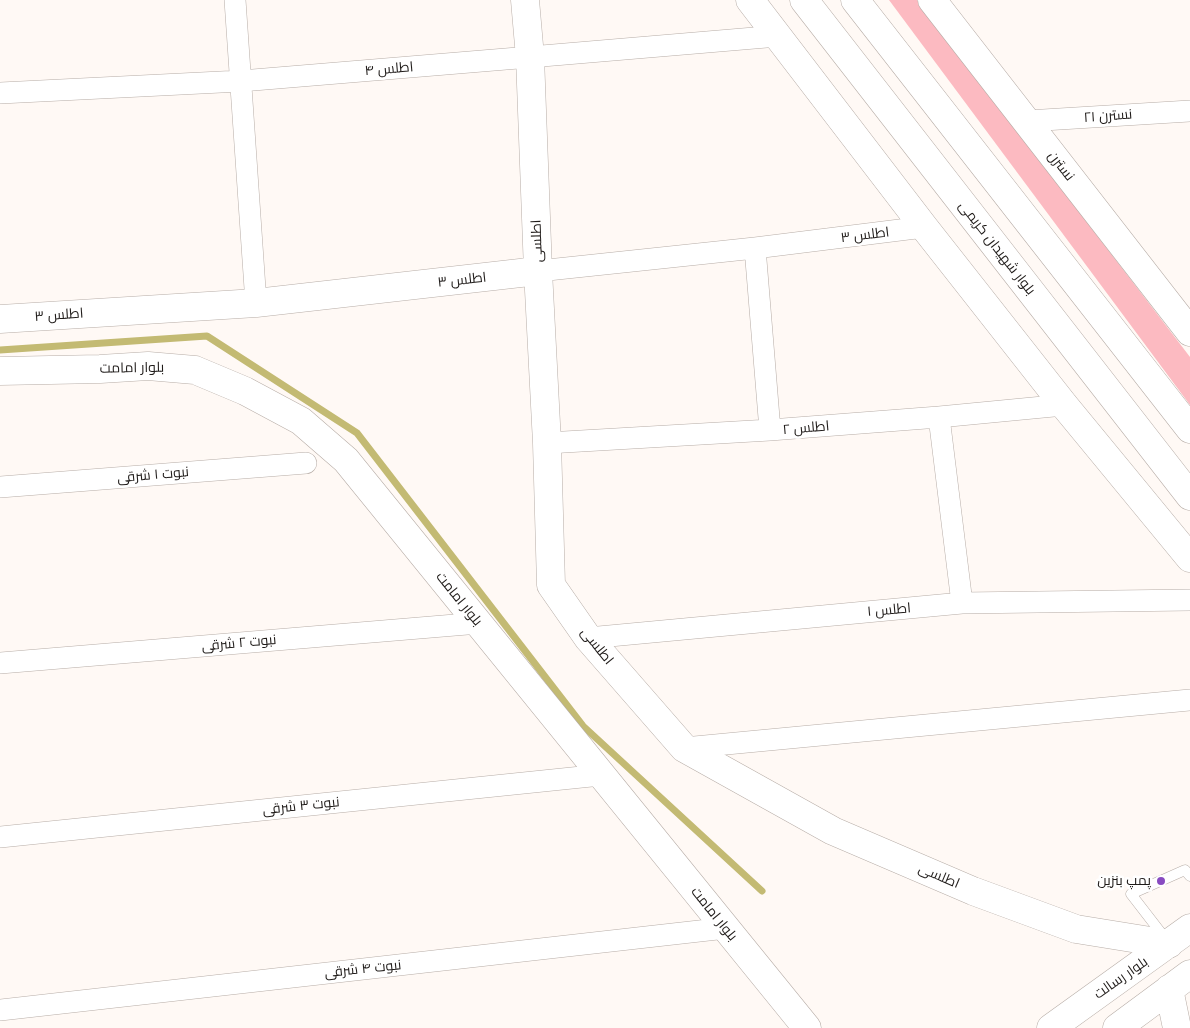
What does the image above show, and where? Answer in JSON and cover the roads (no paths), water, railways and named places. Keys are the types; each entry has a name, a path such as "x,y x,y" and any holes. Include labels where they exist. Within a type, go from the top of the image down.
{"street":[{"path":"235,0 256,303"},
{"name":"اطلسی","path":"525,0 530,58 547,443 551,585 588,638 684,748 833,831 973,891 1076,929 1180,936"},
{"path":"750,0 924,228 1064,405 1190,558"},
{"name":"بلوار شهیدان کریمی","path":"804,0 1190,496"},
{"path":"855,0 1190,429"},
{"name":"نسترن","path":"932,0 1187,323"},
{"name":"اطلس ۴","path":"0,93 241,81 778,36"},
{"name":"نسترن ۲۱","path":"1027,121 1190,111"},
{"name":"اطلس ۳","path":"0,319 256,303 924,228"},
{"path":"755,248 770,430"},
{"name":"بلوار امامت","path":"0,371 148,366 195,370 245,391 302,421 346,460 807,1028"},
{"name":"اطلس ۲","path":"547,443 770,430 1064,405"},
{"path":"939,417 962,603"},
{"name":"نبوت ۱ شرقی","path":"0,487 306,463"},
{"name":"اطلس ۱","path":"588,638 962,603 1190,600"},
{"name":"نبوت ۲ شرقی","path":"0,663 478,623"},
{"path":"684,748 1190,700"},
{"name":"نبوت ۳ شرقی","path":"0,837 601,775"},
{"name":"نبوت ۴ شرقی","path":"0,1010 726,928"},
{"name":"بلوار رسالت","path":"1051,1028 1180,936"},
{"path":"1117,1028 1179,982"},
{"path":"1177,1028 1179,982"}],"lane":[{"path":"1180,936 1131,894 1185,870 1190,876"}],"waterway":[{"path":"0,350 207,336 357,433 583,726 762,891"}],"place":[{"name":"پمپ بنزین","path":"1161,881"}]}
